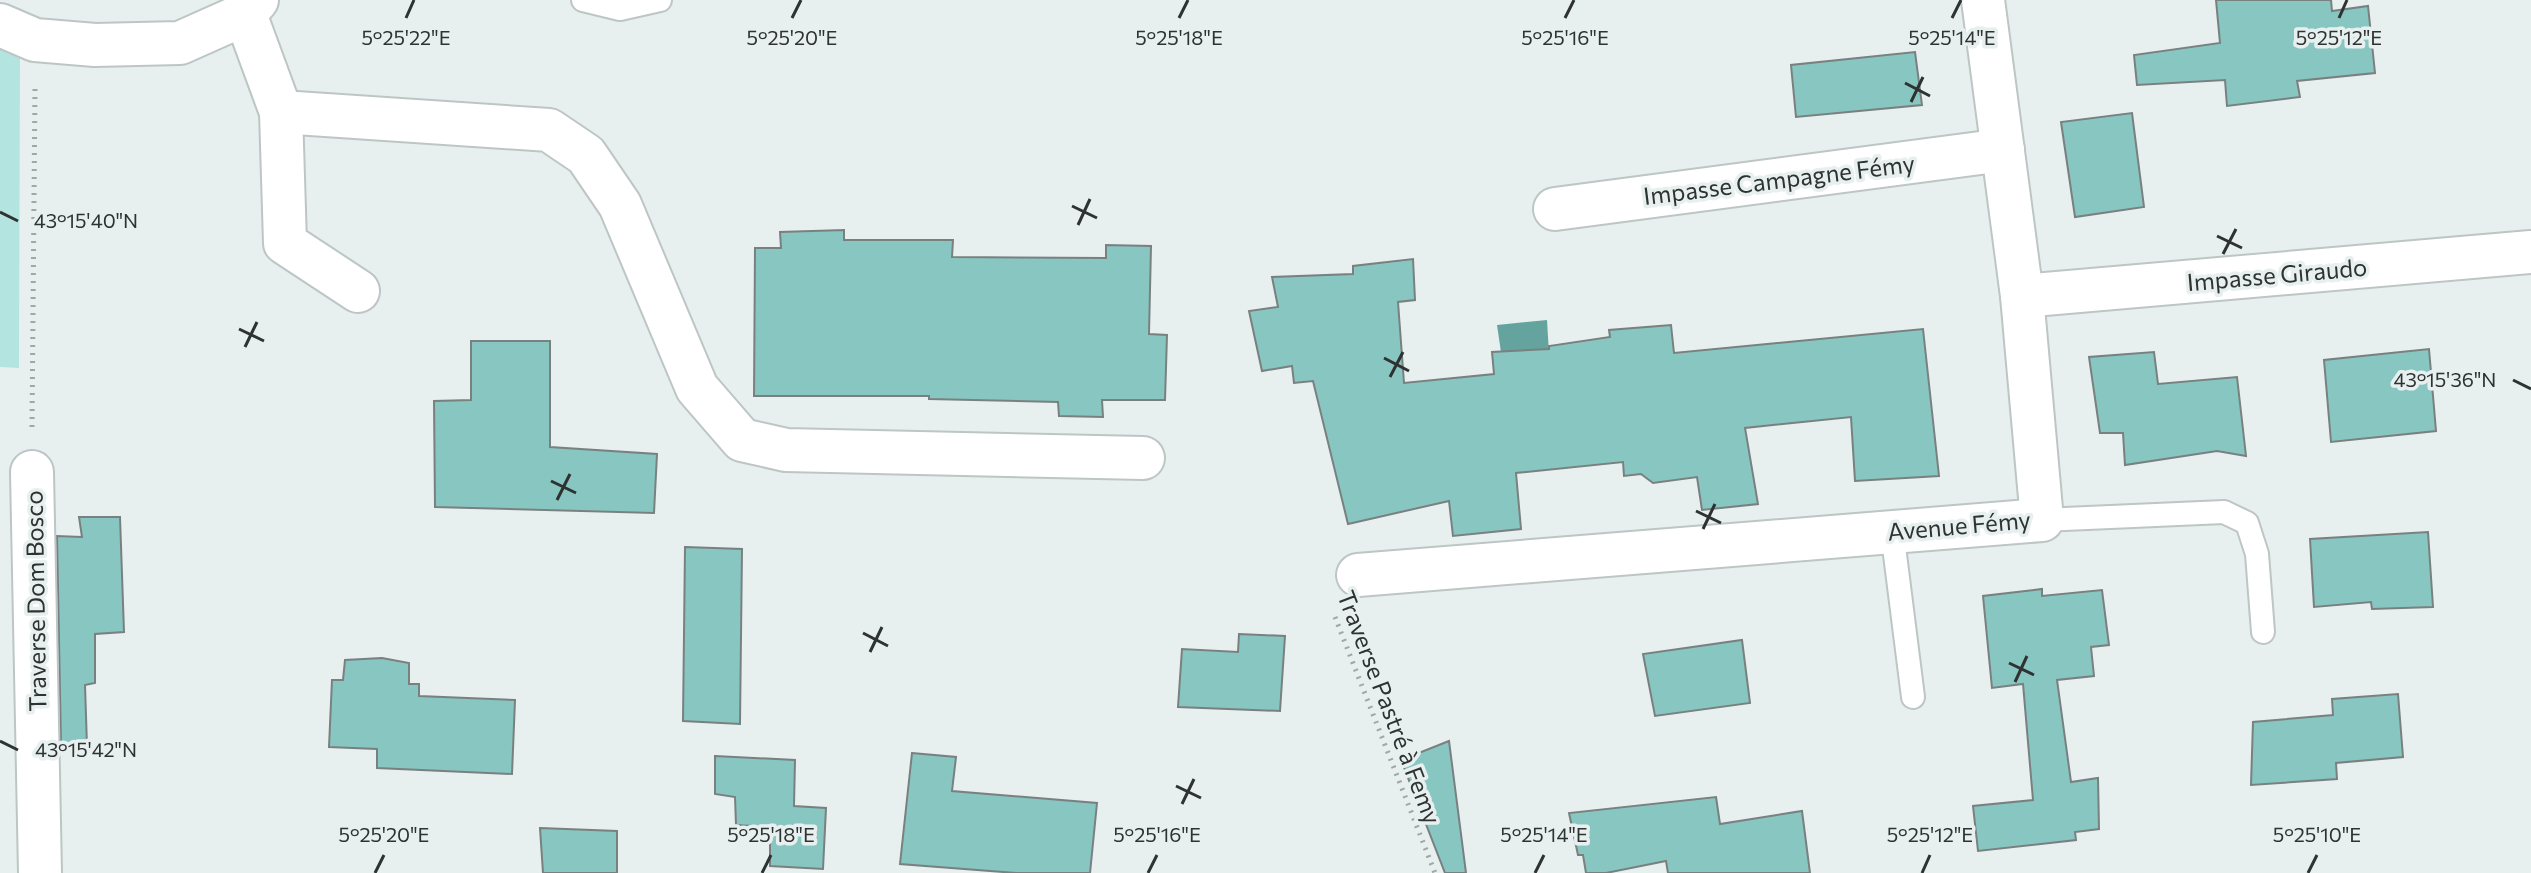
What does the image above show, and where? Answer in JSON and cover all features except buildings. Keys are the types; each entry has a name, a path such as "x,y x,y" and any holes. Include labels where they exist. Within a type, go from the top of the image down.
{"street":[{"name":"Avenue Fémy","path":"1358,575 2042,520 2022,296 1983,0"},
{"path":"18,32 95,45 180,43 251,7 281,112 285,243 358,291"},
{"path":"281,112 549,130 586,155 620,205 697,388 742,440 786,450 1143,458"},
{"name":"Impasse Campagne Fémy","path":"1555,209 2003,150"},
{"name":"Impasse Giraudo","path":"2022,296 2531,252"},
{"name":"Traverse Dom Bosco","path":"32,472 40,873"}],"lane":[{"path":"583,0 620,9 660,0"},
{"path":"2042,520 2224,512 2247,523 2257,554 2263,632"},
{"path":"1892,531 1913,697"}],"path":[{"path":"18,32 32,472"},
{"name":"Traverse Pastré à Femy","path":"1358,575 1324,587 1435,873"}],"shaded area":[{"path":"0,46 20,56 19,368 0,367"},
{"path":"1547,320 1549,354 1502,359 1497,325"}]}
